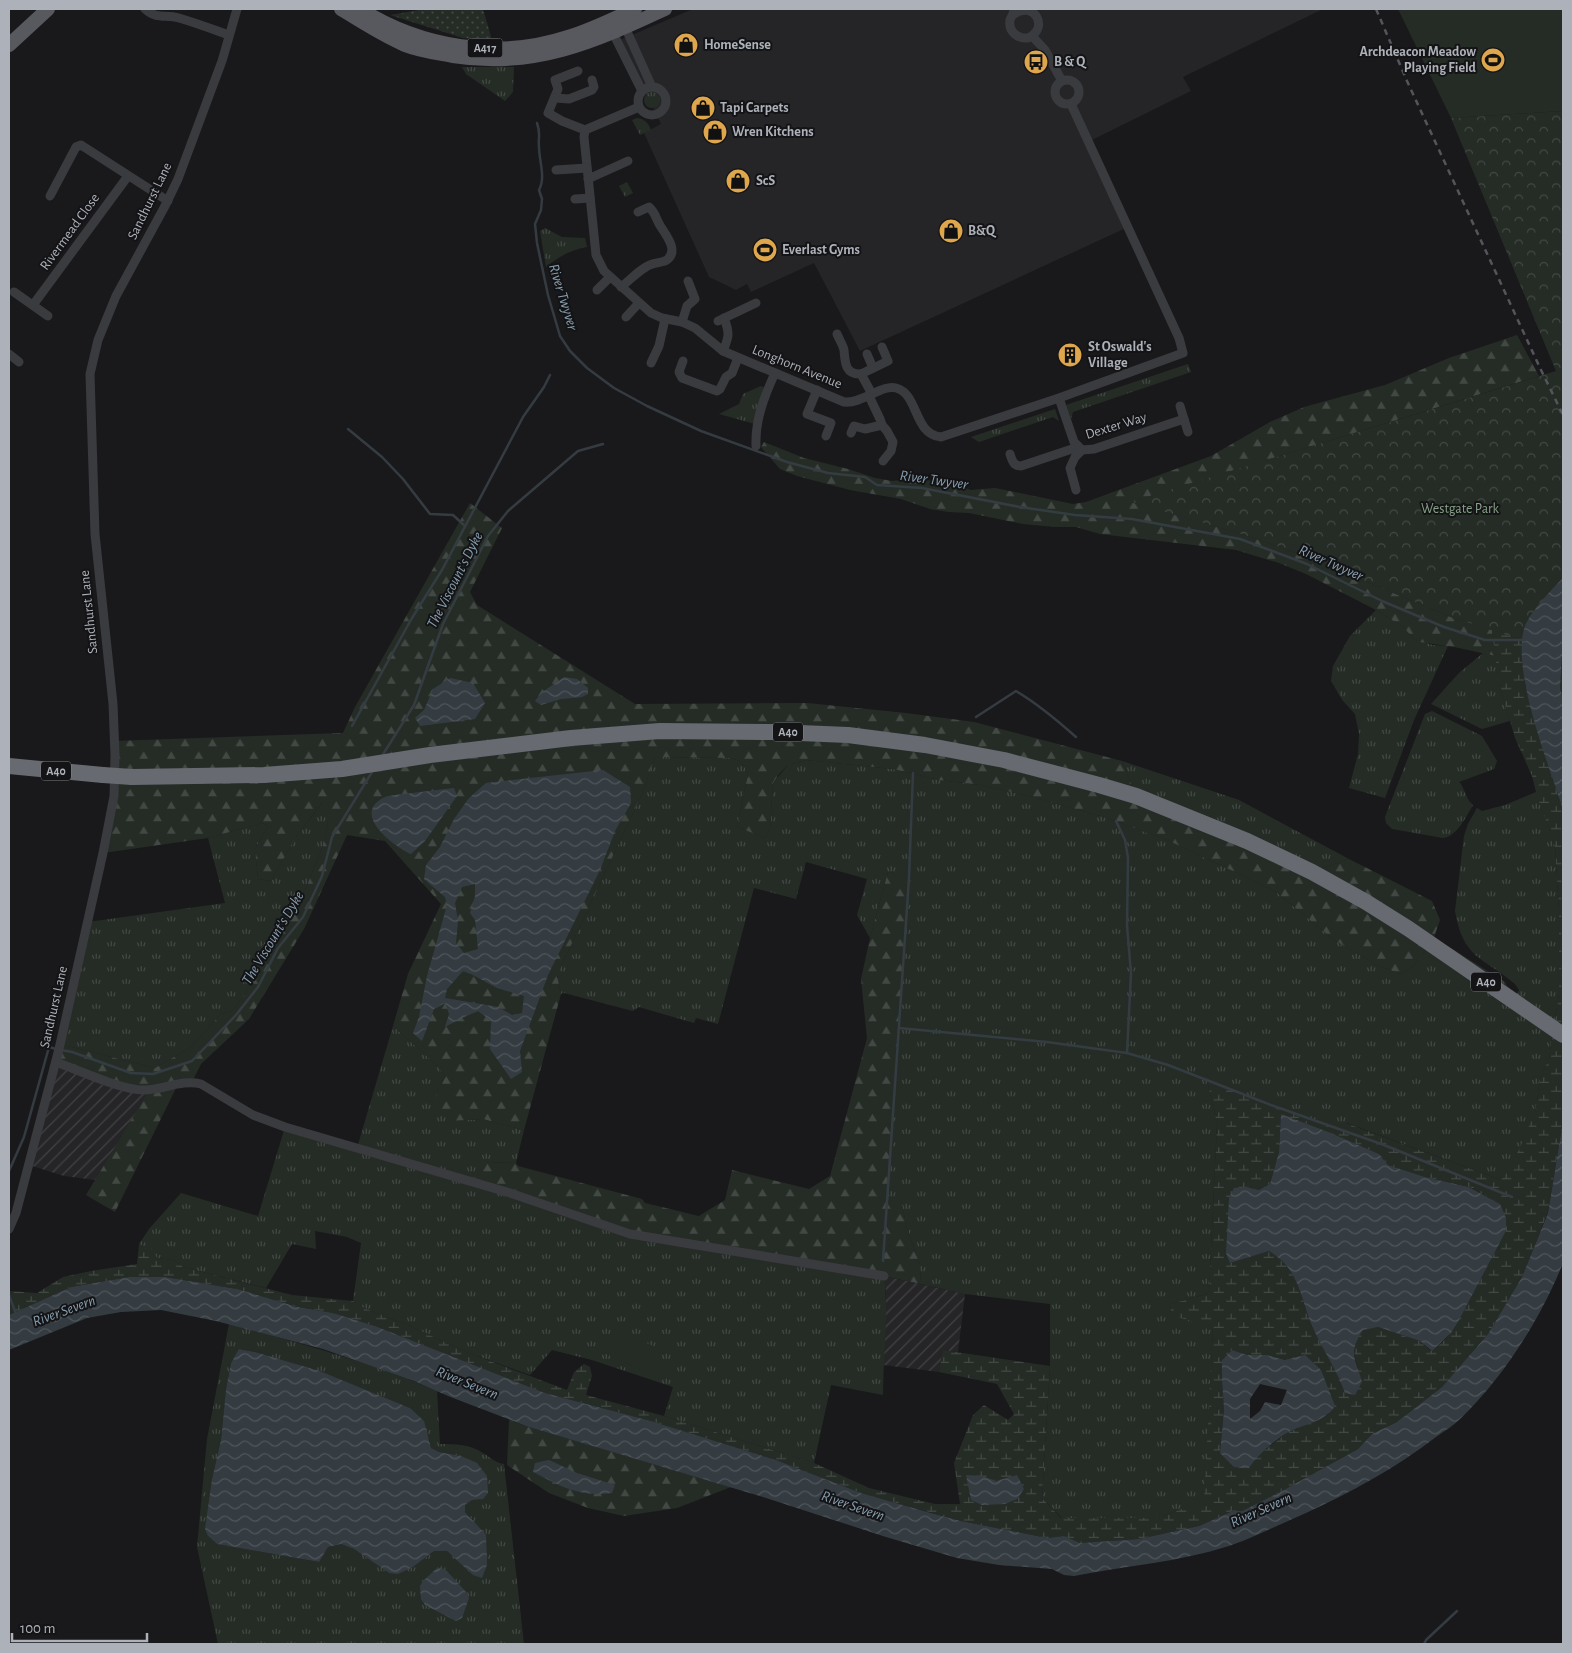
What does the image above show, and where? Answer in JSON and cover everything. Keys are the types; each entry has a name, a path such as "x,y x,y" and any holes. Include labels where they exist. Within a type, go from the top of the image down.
{"highway":[{"name":"A40","path":"9,766 132,777 264,776 332,770 430,755 571,738 660,731 848,735 925,745 1004,760 1136,796 1247,841 1304,868 1366,902 1563,1035"}],"main road":[{"path":"10,43 48,9"},
{"name":"A417","path":"342,9 374,29 406,45 435,53 475,59 514,59 554,53 588,43 635,9"},
{"name":"A417","path":"360,9 378,20 432,41 462,47 480,48 512,48 539,44 665,9"}],"street":[{"name":"Sandhurst Lane","path":"9,1229 16,1213 56,1062 102,862 114,796 113,704 96,534 90,374 98,340 116,296 168,201 178,178 216,77 237,9"},
{"path":"1026,9 1036,15 1039,23 1036,33 1023,39 1014,34 1010,26 1014,12 1026,9"},
{"path":"147,14 175,17 229,35"},
{"path":"616,24 652,87"},
{"path":"616,24 642,91"},
{"path":"1032,36 1045,50 1062,82"},
{"path":"578,71 555,80 558,89 548,113 562,122 586,130 639,107"},
{"path":"555,98 569,99 592,90 594,87 592,80"},
{"path":"1072,81 1079,89 1078,97 1071,104 1063,104 1056,98 1055,90 1062,82 1072,81"},
{"path":"652,87 660,89 665,96 664,108 657,114 649,115 641,111 638,98 642,91 652,87"},
{"name":"Longhorn Avenue","path":"586,130 584,137 596,255 604,271 650,313 665,319 682,322 695,328 723,351 844,402 851,402 891,387 898,388 905,393 925,429 934,436 941,437 1059,398 1183,353 1179,338 1071,104"},
{"path":"50,196 76,147 81,145 168,201"},
{"path":"588,179 628,161"},
{"path":"556,170 587,168"},
{"name":"Rivermead Close","path":"33,305 128,176"},
{"path":"575,199 590,198"},
{"path":"621,287 646,266 666,260 670,256 672,243 660,225 654,211 649,206 638,212"},
{"path":"597,290 610,277"},
{"path":"682,322 688,306 695,299 688,281"},
{"path":"14,292 48,316"},
{"path":"626,317 639,302"},
{"path":"723,351 728,340 728,331 721,319 756,303"},
{"path":"651,363 659,346 665,319"},
{"path":"837,334 844,348 844,360 849,370 855,374 861,374 888,361 882,347"},
{"path":"9,354 19,362"},
{"path":"868,354 873,368"},
{"path":"683,361 679,372 682,378 717,391 726,377 732,373 738,358"},
{"path":"756,446 756,428 759,412 774,373"},
{"path":"861,374 882,425 892,442 891,451 883,461"},
{"path":"816,390 807,414 831,424 826,436"},
{"name":"Dexter Way","path":"1059,398 1074,442 1080,448 1094,449 1184,419"},
{"path":"1180,406 1188,432"},
{"path":"851,434 854,426 865,429 882,425"},
{"path":"1010,454 1013,463 1021,466 1080,448"},
{"path":"1076,490 1070,468 1080,448"},
{"path":"56,1062 123,1086 144,1090 192,1082 201,1084 253,1115 285,1127 510,1193 630,1234 884,1276"}],"shaded area":[{"path":"693,9 1323,9 1183,77 1191,91 1090,141 1128,227 860,351 814,263 751,292 747,284 736,290 709,277 644,133 661,124 620,40"},
{"path":"56,1062 151,1089 95,1180 64,1176 29,1165"},
{"path":"884,1276 965,1294 958,1352 943,1350 939,1372 883,1365 886,1293"}],"green space":[{"path":"425,9 483,9 492,40 463,38 390,15"},
{"name":"Archdeacon Meadow Playing Field","path":"1398,9 1563,9 1563,111 1451,118"},
{"path":"462,67 514,67 513,92 505,101 466,74"},
{"path":"649,92 655,92 660,97 658,106 649,108 644,103 644,97"},
{"name":"Westgate Park","path":"1563,111 1563,598 1540,643 1522,640 1451,617 1307,557 1248,536 1130,502 1556,371 1451,118"},
{"path":"637,118 646,122 651,130 640,135 632,120"},
{"path":"627,182 633,193 625,197 619,186"},
{"path":"545,228 562,237 585,238 587,247 565,254 546,267 540,231"},
{"path":"1517,335 1539,376 1131,502 1248,536 1307,557 1451,617 1492,630 1496,656 1415,640 1403,627 1376,610 1306,574 1279,563 1236,550 1100,534 1076,527 1023,524 969,513 930,509 901,499 850,490 797,476 780,469 761,447 764,442 804,458 875,478 892,481 914,479 946,482 971,490 995,488 1073,504 1086,502 1211,456 1270,422 1304,407 1385,385 1449,358"},
{"path":"1188,364 1191,372 1073,412 1071,419 1066,405"},
{"path":"761,386 765,388 755,424 719,414 739,404 743,394"},
{"path":"1055,409 1059,421 1053,417 979,442 971,437"},
{"path":"470,503 502,528 470,592 477,605 635,704 807,703 906,713 974,722 1122,761 1136,796 1312,872 1349,859 1432,901 1440,920 1432,943 1412,967 1401,974 1379,966 1334,940 1275,891 1167,840 1104,817 1025,795 980,785 939,780 893,769 806,760 788,765 773,783 770,829 765,838 737,827 748,774 744,765 740,762 731,758 655,757 643,792 557,975 561,994 524,1130 483,1119 451,1121 434,1107 437,1092 445,1076 438,1066 393,1026 408,974 441,904 385,841 347,835 304,929 249,1019 201,1064 192,1082 178,1084 115,1212 86,1195 150,1089 144,1090 56,1062 60,1044 155,1068 191,1047 221,1014 232,1011 247,991 254,965 300,903 322,848 328,823 322,803 297,835 271,881 258,879 255,849 268,826 262,823 208,838 103,853 114,796 114,741 343,733 355,707"},
{"path":"1376,610 1403,627 1415,640 1433,645 1448,646 1414,720 1385,798 1349,788 1358,754 1359,734 1355,714 1343,701 1331,681 1333,666 1350,636"},
{"path":"1492,630 1522,640 1525,685 1563,810 1563,1121 1548,1212 1522,1277 1488,1334 1442,1387 1397,1422 1372,1434 1358,1449 1242,1511 1233,1511 1199,1526 1139,1539 1080,1543 1064,1536 1047,1538 961,1521 861,1493 776,1460 651,1421 545,1393 375,1326 333,1313 298,1307 237,1289 165,1277 129,1277 71,1287 9,1315 9,1291 37,1293 63,1277 137,1264 139,1244 152,1249 157,1258 174,1260 183,1267 292,1295 353,1301 364,1308 410,1326 466,1352 567,1390 574,1372 584,1364 590,1367 592,1376 586,1395 664,1416 814,1463 869,1488 935,1504 960,1504 954,1463 973,1415 984,1405 1008,1420 1014,1414 997,1384 939,1372 943,1350 1050,1366 1042,1498 1061,1518 1157,1518 1204,1501 1213,1327 1170,1315 1171,1304 1209,1293 1217,1124 1207,1080 1334,1127 1346,1123 1501,1180 1519,1150 1536,1109 1540,1079 1549,1058 1559,994 1559,910 1555,846 1532,776 1515,738 1499,684","holes":["1281,1114 1379,1154 1388,1165 1425,1177 1470,1187 1500,1204 1506,1231 1450,1334 1431,1351 1420,1341 1378,1327 1363,1329 1354,1348 1358,1368 1345,1392 1312,1326 1298,1285 1286,1265 1269,1251 1230,1263 1246,1187 1259,1190 1270,1184 1279,1152","1232,1350 1247,1355 1267,1355 1286,1360 1329,1414 1287,1433 1257,1456 1220,1453 1224,1410 1222,1360"]},
{"path":"1563,640 1563,698 1560,688"},
{"path":"1483,653 1496,656 1499,684 1510,721 1482,729 1431,704 1459,673"},
{"path":"1432,711 1482,736 1497,761 1494,769 1459,782 1473,805 1457,830 1443,838 1392,829 1386,823 1385,817 1425,714"},
{"path":"655,757 731,758 740,762 744,765 748,774 737,827 765,838 770,829 773,783 788,765 806,760 893,769 939,780 980,785 1025,795 1104,817 1167,840 1275,891 1334,940 1379,966 1401,974 1412,967 1432,943 1451,948 1505,982 1517,994 1519,990 1515,984 1484,962 1469,948 1463,939 1455,911 1464,836 1477,808 1482,811 1505,805 1536,792 1555,846 1559,910 1559,994 1549,1058 1540,1079 1536,1109 1520,1150 1501,1180 1347,1123 1334,1127 1207,1080 1217,1124 1209,1293 1171,1304 1170,1314 1213,1327 1205,1501 1157,1518 1062,1518 1042,1498 1050,1366 1050,1304 965,1294 921,1284 920,1265 906,1225 902,1205 887,1200 908,878 888,872 870,938 857,915 867,879 806,862 796,899 754,888 718,1024 696,1018 694,1023 639,1007 633,1011 564,993 561,994 557,975 643,792"},
{"path":"1122,761 1239,800 1349,859 1312,872 1136,796"},
{"path":"323,802 328,823 322,848 300,903 254,965 247,991 232,1011 221,1014 191,1047 155,1068 60,1044 88,922 225,903 208,838 262,823 268,826 255,849 258,879 271,881 297,835"},
{"path":"888,872 909,878 887,1200 902,1204 906,1225 920,1265 921,1284 884,1276 627,1233 471,1181 486,1162 516,1163 518,1166 642,1199 645,1203 699,1216 725,1200 732,1170 809,1189 830,1176 867,1038 861,979"},
{"path":"393,1026 438,1066 445,1076 437,1092 451,1121 483,1119 524,1130 516,1163 486,1162 884,1276 886,1320 883,1395 831,1385 814,1463 664,1416 673,1387 592,1360 552,1350 530,1375 466,1352 410,1326 364,1308 353,1301 361,1243 347,1237 315,1231 316,1249 292,1244 266,1288 183,1267 174,1260 157,1258 139,1244 149,1229 181,1193 258,1216 285,1127 357,1148"},
{"path":"229,1324 360,1362 437,1391 440,1444 467,1446 504,1464 524,1644 218,1644 197,1547 207,1439","holes":["240,1349 320,1371 410,1408 429,1439 431,1448 439,1452 461,1456 483,1499 472,1500 465,1505 465,1512 473,1520 458,1561 447,1551 434,1551 413,1567 389,1573 354,1549 341,1544 328,1547 318,1562 217,1544 208,1536 212,1479 221,1440 226,1389 231,1363"]},
{"path":"615,1329 664,1351 653,1375 604,1353"},
{"path":"509,1420 731,1487 677,1508 624,1516 588,1508 549,1493 507,1465"}],"water":[{"path":"1563,578 1563,640 1560,688 1563,698 1563,810 1541,745 1527,694 1522,648 1524,629 1530,616"},
{"path":"564,677 577,679 588,688 588,694 582,697 561,699 541,705 535,701 541,693"},
{"path":"450,678 473,683 485,703 475,719 420,726 415,718 424,710 433,689"},
{"path":"603,770 630,787 631,803 615,831 600,870 548,975 520,1051 522,1072 511,1079 490,1049 491,1021 478,1011 445,1027 449,1014 445,1003 434,1009 422,1041 413,1033 419,1017 427,976 447,905 445,897 424,879 426,865 440,847 454,819 469,798 486,783","holes":["475,884 475,896 470,913 475,920 478,949 464,953 456,943 458,921 455,903 462,887","463,971 497,988 524,996 522,1013 512,1015 498,1007 445,998 447,989"]},
{"path":"454,788 457,796 425,841 411,854 386,837 373,820 372,812 375,804 385,797"},
{"path":"1281,1114 1379,1154 1388,1165 1425,1177 1469,1187 1500,1204 1506,1218 1506,1231 1458,1322 1451,1333 1432,1351 1420,1341 1378,1327 1363,1330 1354,1350 1355,1361 1362,1382 1355,1395 1345,1393 1312,1326 1289,1268 1269,1251 1230,1263 1226,1253 1229,1198 1234,1188 1246,1187 1259,1190 1270,1184 1279,1152"},
{"name":"River Severn","path":"1563,1121 1563,1263 1544,1305 1520,1346 1492,1385 1457,1422 1373,1479 1323,1505 1248,1539 1191,1556 1074,1576 1064,1575 1052,1569 999,1565 957,1558 886,1537 763,1497 529,1427 414,1381 323,1349 216,1321 161,1310 121,1312 87,1318 9,1350 9,1315 71,1287 129,1277 165,1277 237,1289 298,1307 333,1313 375,1326 545,1393 651,1421 776,1460 861,1493 931,1513 961,1521 1047,1538 1064,1536 1080,1543 1139,1539 1199,1526 1233,1511 1242,1511 1282,1491 1358,1449 1372,1434 1397,1422 1442,1387 1488,1334 1522,1277 1548,1213"},
{"path":"239,1349 320,1371 410,1408 424,1421 431,1448 439,1452 461,1456 477,1463 487,1476 488,1493 483,1499 472,1500 465,1505 465,1512 486,1535 487,1565 482,1578 473,1575 447,1551 434,1551 413,1567 398,1574 389,1573 354,1549 341,1544 328,1547 319,1562 217,1544 208,1536 205,1529 212,1479 221,1440 226,1389 231,1363"},
{"path":"1232,1350 1247,1355 1267,1355 1285,1360 1305,1355 1321,1370 1335,1406 1326,1416 1293,1430 1276,1440 1261,1453 1249,1468 1234,1467 1220,1453 1224,1410 1222,1360","holes":["1260,1384 1287,1390 1281,1405 1265,1402 1260,1411 1250,1419 1250,1399"]},
{"path":"549,1460 577,1473 615,1485 612,1493 590,1494 571,1490 533,1472 535,1463"},
{"path":"966,1475 982,1476 996,1481 1017,1475 1024,1489 1017,1499 1005,1504 982,1505 971,1500"},
{"path":"437,1568 445,1569 466,1592 469,1598 462,1618 456,1621 425,1605 421,1599 420,1586"}],"waterway":[{"name":"River Twyver","path":"537,123 542,174 539,190 542,199 541,210 535,224 537,243 548,295 560,336 570,351 587,368 614,388 647,406 701,431 787,462 828,473 865,477 877,485 922,488 1020,507 1075,515 1132,519 1240,539 1307,564 1382,601 1444,627 1485,640 1525,640"},
{"path":"352,726 412,618 442,570 523,417 550,375"},
{"path":"348,429 382,457 403,479 430,514 453,515 465,526"},
{"name":"The Viscount's Dyke","path":"382,756 414,705 443,624 488,536 508,511 578,451 603,444"},
{"path":"976,717 1016,691 1047,712 1076,737"},
{"name":"The Viscount's Dyke","path":"61,1050 72,1052 131,1073 153,1074 192,1061 236,1015 258,987 278,948 303,917 322,876 332,837 372,772"},
{"path":"883,1261 909,878 913,773"},
{"path":"1116,821 1125,840 1128,858 1127,925 1131,974 1127,1053 1168,1065 1271,1105 1384,1145 1512,1197"},
{"path":"899,1028 1047,1042 1127,1053"},
{"name":"The Viscount's Dyke","path":"9,1171 24,1137 49,1047 56,1049"},
{"path":"9,1295 16,1314"},
{"path":"1424,1644 1457,1611"}],"railway":[{"path":"1376,9 1407,81 1563,415"}],"place":[{"name":"HomeSense","path":"686,45"},
{"name":"Archdeacon Meadow Playing Field","path":"1493,60"},
{"name":"B & Q","path":"1036,62"},
{"name":"Tapi Carpets","path":"703,108"},
{"name":"Wren Kitchens","path":"715,132"},
{"name":"ScS","path":"738,181"},
{"name":"B&Q","path":"951,231"},
{"name":"Everlast Gyms","path":"765,250"},
{"name":"St Oswald's Village","path":"1070,355"}]}
